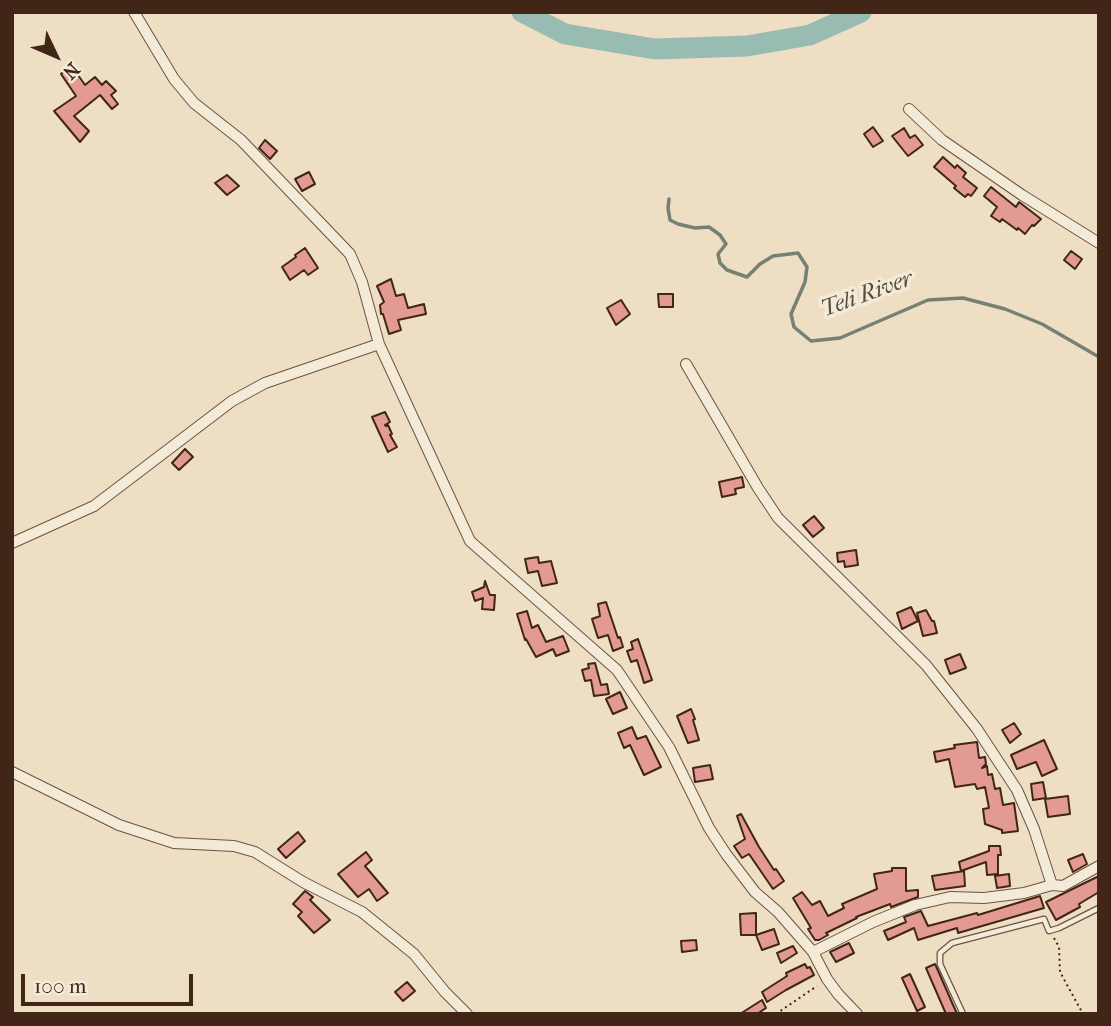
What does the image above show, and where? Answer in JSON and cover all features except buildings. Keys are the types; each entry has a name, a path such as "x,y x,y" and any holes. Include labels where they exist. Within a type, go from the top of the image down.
{"street":[{"path":"134,12 174,79 194,103 240,141 349,254 362,282 379,345 470,541 617,670 669,747 709,828 726,854 755,892 778,912 813,952 827,979 857,1014"},
{"path":"909,109 942,140 1022,195 1099,243"},
{"path":"12,543 94,506 232,401 265,383 379,345"},
{"path":"686,364 778,518 926,665 977,729 1017,790 1034,829 1052,885"},
{"path":"12,772 119,825 174,843 234,846 255,852 362,912 414,954 467,1014"},
{"path":"813,952 873,922 915,905 950,897 984,898 1024,893 1052,885 1063,886 1099,866"}],"lane":[{"path":"963,1014 940,964 940,953 952,943 1044,919 1049,931 1099,908"}],"path":[{"path":"1049,931 1059,947 1060,972 1083,1014"},
{"path":"776,1014 827,979"}],"waterway":[{"name":"Teli River","path":"522,12 565,34 655,49 747,46 810,35 861,12"},
{"name":"Teli River","path":"669,199 670,220 695,228 709,227 720,235 726,244 718,254 720,263 727,270 747,277 773,256 798,253 807,267 805,282 791,314 794,327 811,341 840,338 928,300 963,298 1005,309 1042,324 1099,357"}]}
